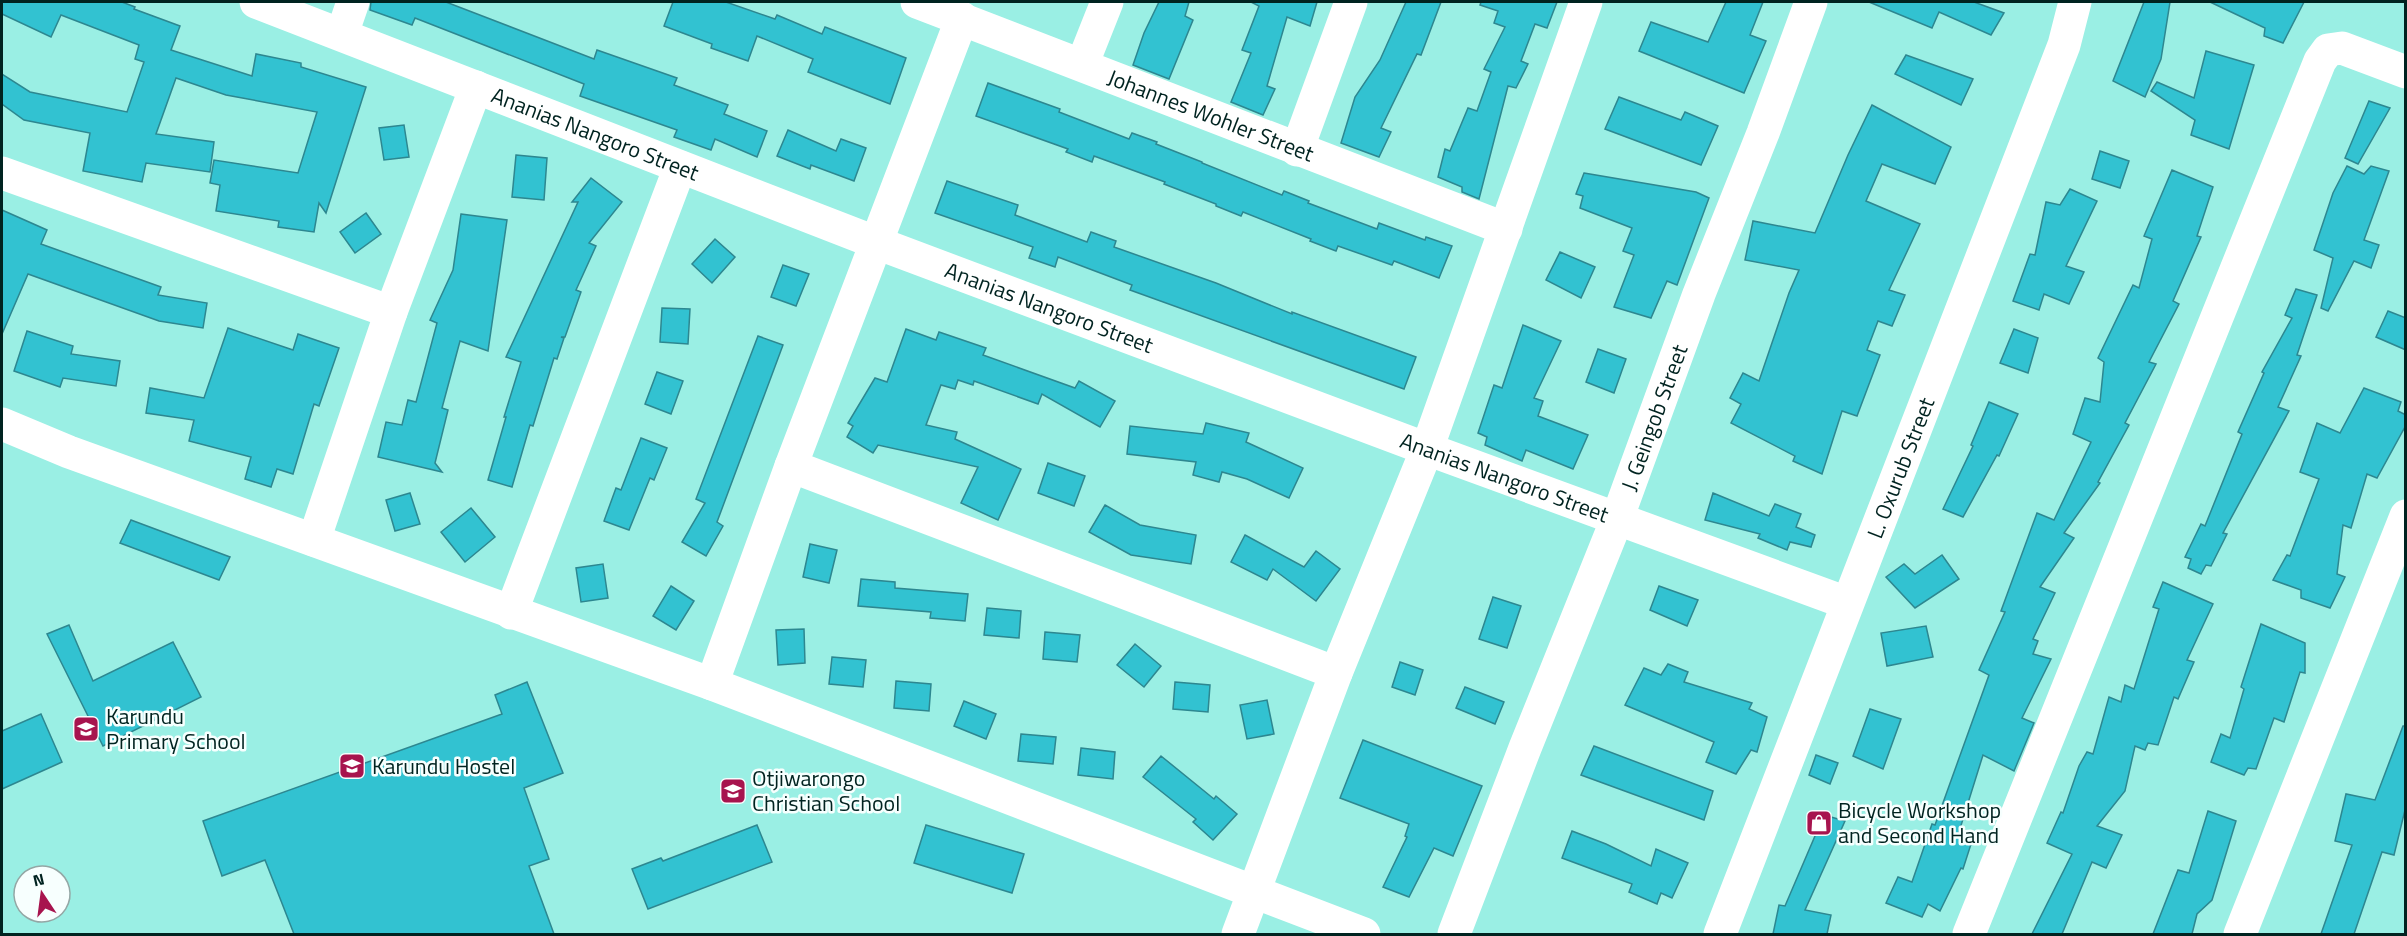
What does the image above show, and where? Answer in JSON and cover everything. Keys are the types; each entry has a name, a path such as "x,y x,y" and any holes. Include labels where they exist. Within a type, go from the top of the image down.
{"street":[{"name":"Ananias Nangoro Street","path":"256,2 878,243 1427,449 1847,603"},
{"path":"342,34 353,2"},
{"name":"Johannes Wohler Street","path":"917,2 1506,229"},
{"path":"1082,65 1107,2"},
{"path":"1297,150 1351,2"},
{"path":"1238,934 1336,673 1427,449 1586,2"},
{"name":"J. Geingob Street","path":"1454,934 1525,748 1617,519 1699,294 1763,133 1811,2"},
{"name":"L. Oxurub Street","path":"1720,934 2064,45 2074,2"},
{"path":"712,684 791,466 962,18"},
{"path":"1969,934 2320,61 2328,50 2342,48 2406,72"},
{"path":"314,540 391,312 476,87"},
{"path":"511,613 680,167"},
{"path":"2,173 391,312"},
{"path":"2,424 69,452 712,684 1364,934"},
{"path":"791,466 1336,673"},
{"path":"2240,934 2393,583 2406,516"}],"building":[{"path":"2,2 122,2 135,7 134,9 180,26 171,50 252,76 256,54 301,63 301,67 366,87 326,213 319,203 314,232 278,227 279,221 216,211 220,185 210,183 214,160 298,173 317,112 226,95 176,78 156,134 214,142 210,172 146,163 142,182 83,171 90,133 24,120 2,104 2,74 30,92 127,112 144,62 135,59 139,45 61,15 51,37 2,14"},
{"path":"371,2 446,2 594,59 597,50 677,78 674,85 728,105 724,114 767,131 757,157 715,139 711,150 674,137 677,130 580,96 584,84 415,18 412,25 370,10"},
{"path":"673,2 726,2 775,19 777,15 822,34 825,27 906,58 890,104 808,72 813,59 757,36 748,61 711,48 712,44 664,26"},
{"path":"1159,2 1189,2 1185,16 1193,20 1169,79 1133,65 1144,33"},
{"path":"1251,2 1317,2 1310,26 1287,17 1267,86 1275,89 1263,115 1231,102 1251,53 1242,50 1259,6"},
{"path":"1406,2 1441,2 1421,55 1417,54 1381,128 1391,132 1379,157 1341,143 1355,97 1380,60"},
{"path":"1481,2 1557,2 1547,28 1535,24 1521,61 1528,64 1516,88 1508,86 1479,199 1462,192 1462,187 1438,177 1445,149 1450,151 1468,108 1477,111 1491,72 1484,69 1505,27 1494,23 1498,11 1480,5"},
{"path":"1726,2 1763,2 1750,35 1766,41 1744,93 1639,51 1651,22 1708,42"},
{"path":"1869,2 1974,2 2004,13 1991,35 1939,12 1932,28"},
{"path":"2144,2 2170,2 2161,59 2145,97 2113,81"},
{"path":"2210,2 2304,2 2283,43 2264,36 2265,28"},
{"path":"2206,51 2254,65 2229,149 2191,135 2195,120 2151,91 2157,82 2194,98"},
{"path":"1906,55 1973,79 1961,105 1895,74"},
{"path":"988,83 1060,109 1059,112 1129,139 1132,133 1157,142 1156,144 1282,195 1284,191 1309,201 1308,203 1377,229 1379,223 1425,240 1426,237 1452,246 1439,278 1394,261 1392,265 1338,246 1336,251 1243,212 1241,216 1216,206 1216,204 1164,184 1165,182 1094,156 1092,162 1066,152 1068,149 976,116"},
{"path":"1619,97 1681,120 1685,112 1718,126 1701,165 1605,129"},
{"path":"2369,101 2390,108 2358,164 2345,158"},
{"path":"1872,105 1951,147 1935,184 1882,164 1866,201 1920,224 1889,290 1905,295 1892,326 1878,321 1867,350 1880,355 1857,416 1842,411 1822,474 1793,461 1795,456 1731,423 1741,404 1730,398 1743,373 1759,381 1799,270 1745,260 1753,221 1815,233"},
{"path":"404,125 409,157 384,160 379,128"},
{"path":"788,130 836,151 841,139 866,148 854,181 811,165 810,169 777,156"},
{"path":"2100,151 2129,161 2120,188 2092,179"},
{"path":"516,155 547,158 544,200 512,197"},
{"path":"2347,166 2364,174 2371,166 2389,171 2364,240 2379,245 2371,268 2354,261 2328,311 2321,308 2333,258 2314,250 2333,193"},
{"path":"2172,170 2213,187 2197,236 2201,237 2173,301 2179,304 2149,362 2156,364 2125,423 2129,425 2098,482 2100,483 2064,533 2074,538 2040,587 2055,593 2033,639 2038,641 2033,654 2051,659 2022,718 2034,723 2014,771 1983,755 1958,835 1972,841 1963,869 1961,868 1940,911 1928,904 1922,917 1886,903 1898,877 1912,882 1932,824 1935,825 1989,675 1979,670 2005,612 2001,611 2037,513 2054,520 2091,442 2073,434 2085,398 2100,402 2104,362 2098,358 2133,285 2139,288 2152,239 2144,236"},
{"path":"1584,173 1696,192 1709,198 1677,285 1667,281 1651,318 1614,307 1634,255 1623,251 1632,228 1580,208 1583,196 1576,194"},
{"path":"591,178 622,202 589,243 596,246 576,290 581,292 565,337 561,337 564,338 557,359 554,358 533,426 530,425 512,487 488,480 521,362 506,357 578,202 572,202"},
{"path":"947,181 1018,205 1015,215 1087,242 1091,232 1116,241 1114,247 1216,283 1292,314 1292,312 1416,357 1404,389 1130,290 1132,285 1058,257 1055,267 1029,258 1033,247 935,213"},
{"path":"2070,189 2097,201 2066,266 2084,272 2069,304 2044,294 2039,310 2013,301 2030,254 2035,255 2046,202 2060,205"},
{"path":"2,210 47,230 41,244 161,287 158,295 207,303 203,328 159,321 28,274 2,334"},
{"path":"366,213 381,234 355,253 340,232"},
{"path":"461,214 507,220 488,351 460,341 442,408 448,410 435,463 442,472 378,457 386,422 402,425 408,400 416,402 437,323 430,320 453,270"},
{"path":"715,239 735,257 712,283 692,264"},
{"path":"1560,252 1595,267 1581,298 1546,280"},
{"path":"783,265 809,274 796,306 771,297"},
{"path":"2296,289 2317,295 2297,355 2301,356 2278,407 2289,411 2223,533 2227,534 2211,566 2206,565 2201,574 2188,568 2191,559 2185,557 2201,524 2205,526 2242,434 2238,432 2264,373 2262,372 2292,318 2285,315"},
{"path":"662,308 690,309 688,344 660,342"},
{"path":"2388,311 2406,318 2406,350 2376,337"},
{"path":"1523,325 1561,341 1534,398 1543,401 1538,416 1588,435 1573,469 1526,450 1522,461 1485,445 1487,437 1478,433 1494,385 1502,388"},
{"path":"228,328 293,350 298,334 339,348 319,406 314,404 293,474 277,469 271,487 245,479 251,457 189,441 194,420 146,413 150,388 204,398"},
{"path":"906,329 936,340 939,332 986,348 983,355 1075,388 1079,381 1115,401 1100,427 1042,394 1038,404 974,381 973,385 958,380 955,389 941,385 926,425 957,432 955,439 1021,469 998,520 961,503 978,467 878,445 873,453 847,437 853,426 848,423 875,378 887,382"},
{"path":"2014,329 2038,338 2028,373 2000,363"},
{"path":"27,331 73,346 71,354 120,361 116,386 63,378 60,387 14,371"},
{"path":"758,336 783,345 717,522 723,526 706,556 682,542 705,503 696,499"},
{"path":"1598,349 1626,359 1614,393 1586,382"},
{"path":"657,372 683,381 671,414 645,404"},
{"path":"2364,388 2401,402 2398,411 2406,415 2406,425 2377,478 2367,474 2351,528 2343,525 2337,574 2345,577 2330,608 2301,598 2301,590 2273,580 2287,555 2290,556 2319,479 2300,472 2317,423 2340,433"},
{"path":"1989,402 2018,414 1999,456 1997,455 1963,517 1943,509 1973,446 1971,445"},
{"path":"1206,423 1249,433 1246,442 1303,468 1289,498 1247,479 1222,472 1219,482 1193,475 1196,462 1127,454 1130,426 1203,434"},
{"path":"641,438 667,448 654,480 650,478 629,530 604,521 616,488 621,490"},
{"path":"1048,463 1085,476 1074,506 1038,493"},
{"path":"410,493 420,524 395,531 386,500"},
{"path":"1713,493 1769,516 1775,504 1801,514 1796,527 1815,535 1811,547 1790,542 1787,550 1758,538 1760,534 1705,520"},
{"path":"1105,505 1140,525 1196,535 1191,564 1131,555 1089,532"},
{"path":"471,508 495,537 465,562 441,532"},
{"path":"131,520 230,557 219,580 120,543"},
{"path":"1245,535 1304,567 1316,551 1340,569 1316,601 1273,569 1267,580 1231,562"},
{"path":"810,544 837,550 829,583 803,577"},
{"path":"1942,555 1959,579 1915,608 1886,577 1904,564 1915,574"},
{"path":"603,564 608,598 581,602 576,568"},
{"path":"861,579 895,582 895,588 968,594 965,621 930,618 931,612 858,606"},
{"path":"2163,582 2213,604 2187,660 2194,662 2178,699 2174,697 2158,745 2148,743 2145,750 2135,746 2125,791 2097,826 2122,835 2106,868 2092,862 2062,934 2032,934 2072,854 2047,843 2061,812 2063,813 2079,766 2087,752 2093,754 2109,697 2121,702 2125,685 2134,689 2159,609 2153,607"},
{"path":"671,586 694,601 676,630 653,616"},
{"path":"1659,586 1698,600 1687,626 1650,610"},
{"path":"1493,597 1521,606 1507,648 1479,639"},
{"path":"987,608 1021,611 1019,638 984,635"},
{"path":"2261,624 2305,643 2305,673 2300,672 2284,722 2274,718 2256,769 2248,768 2244,775 2211,762 2221,734 2230,738 2244,689 2241,687"},
{"path":"69,625 93,681 173,642 201,697 103,746 47,634"},
{"path":"1926,626 1933,657 1887,666 1881,633"},
{"path":"804,629 805,663 778,665 776,630"},
{"path":"1045,632 1080,635 1077,662 1043,659"},
{"path":"1135,644 1161,666 1144,687 1117,665"},
{"path":"832,657 866,660 863,687 829,684"},
{"path":"1400,662 1423,670 1415,695 1392,687"},
{"path":"1668,664 1688,672 1684,682 1752,703 1749,709 1767,717 1757,752 1751,750 1736,774 1706,762 1714,742 1625,705 1644,668 1661,675"},
{"path":"896,681 931,684 929,711 894,708"},
{"path":"527,682 563,773 524,788 549,859 529,866 554,934 294,934 265,860 222,876 203,821 502,714 495,695"},
{"path":"1175,682 1210,685 1208,712 1173,709"},
{"path":"1465,687 1504,702 1495,724 1456,708"},
{"path":"1267,700 1274,734 1247,739 1240,705"},
{"path":"964,701 996,714 986,739 954,726"},
{"path":"1870,709 1901,719 1883,769 1853,756"},
{"path":"41,714 62,762 2,789 2,731"},
{"path":"2403,726 2406,726 2406,806 2394,855 2382,852 2354,934 2321,934 2352,845 2335,841 2346,794 2375,800"},
{"path":"1021,734 1056,737 1053,764 1018,761"},
{"path":"1363,740 1482,786 1453,856 1434,848 1409,897 1383,887 1407,837 1405,836 1409,824 1340,798"},
{"path":"1594,746 1713,791 1704,820 1581,775"},
{"path":"1081,748 1115,752 1113,779 1078,775"},
{"path":"1816,755 1838,763 1830,784 1809,775"},
{"path":"1161,756 1214,799 1216,796 1237,814 1213,840 1193,822 1196,819 1143,777"},
{"path":"2208,811 2236,821 2212,900 2197,914 2192,934 2153,934 2178,870 2189,873"},
{"path":"1824,815 1845,821 1805,910 1831,915 1827,934 1773,934 1779,905 1785,906"},
{"path":"757,825 772,862 648,909 632,869 661,858 663,861"},
{"path":"926,825 1024,854 1012,893 914,863"},
{"path":"1572,831 1606,844 1651,866 1656,849 1688,863 1672,898 1661,893 1657,904 1629,892 1632,884 1562,858"}],"place":[{"name":"Karundu Primary School","path":"86,729"},
{"name":"Karundu Hostel","path":"352,766"},
{"name":"Otjiwarongo Christian School","path":"733,791"},
{"name":"Bicycle Workshop and Second Hand","path":"1819,823"}]}
